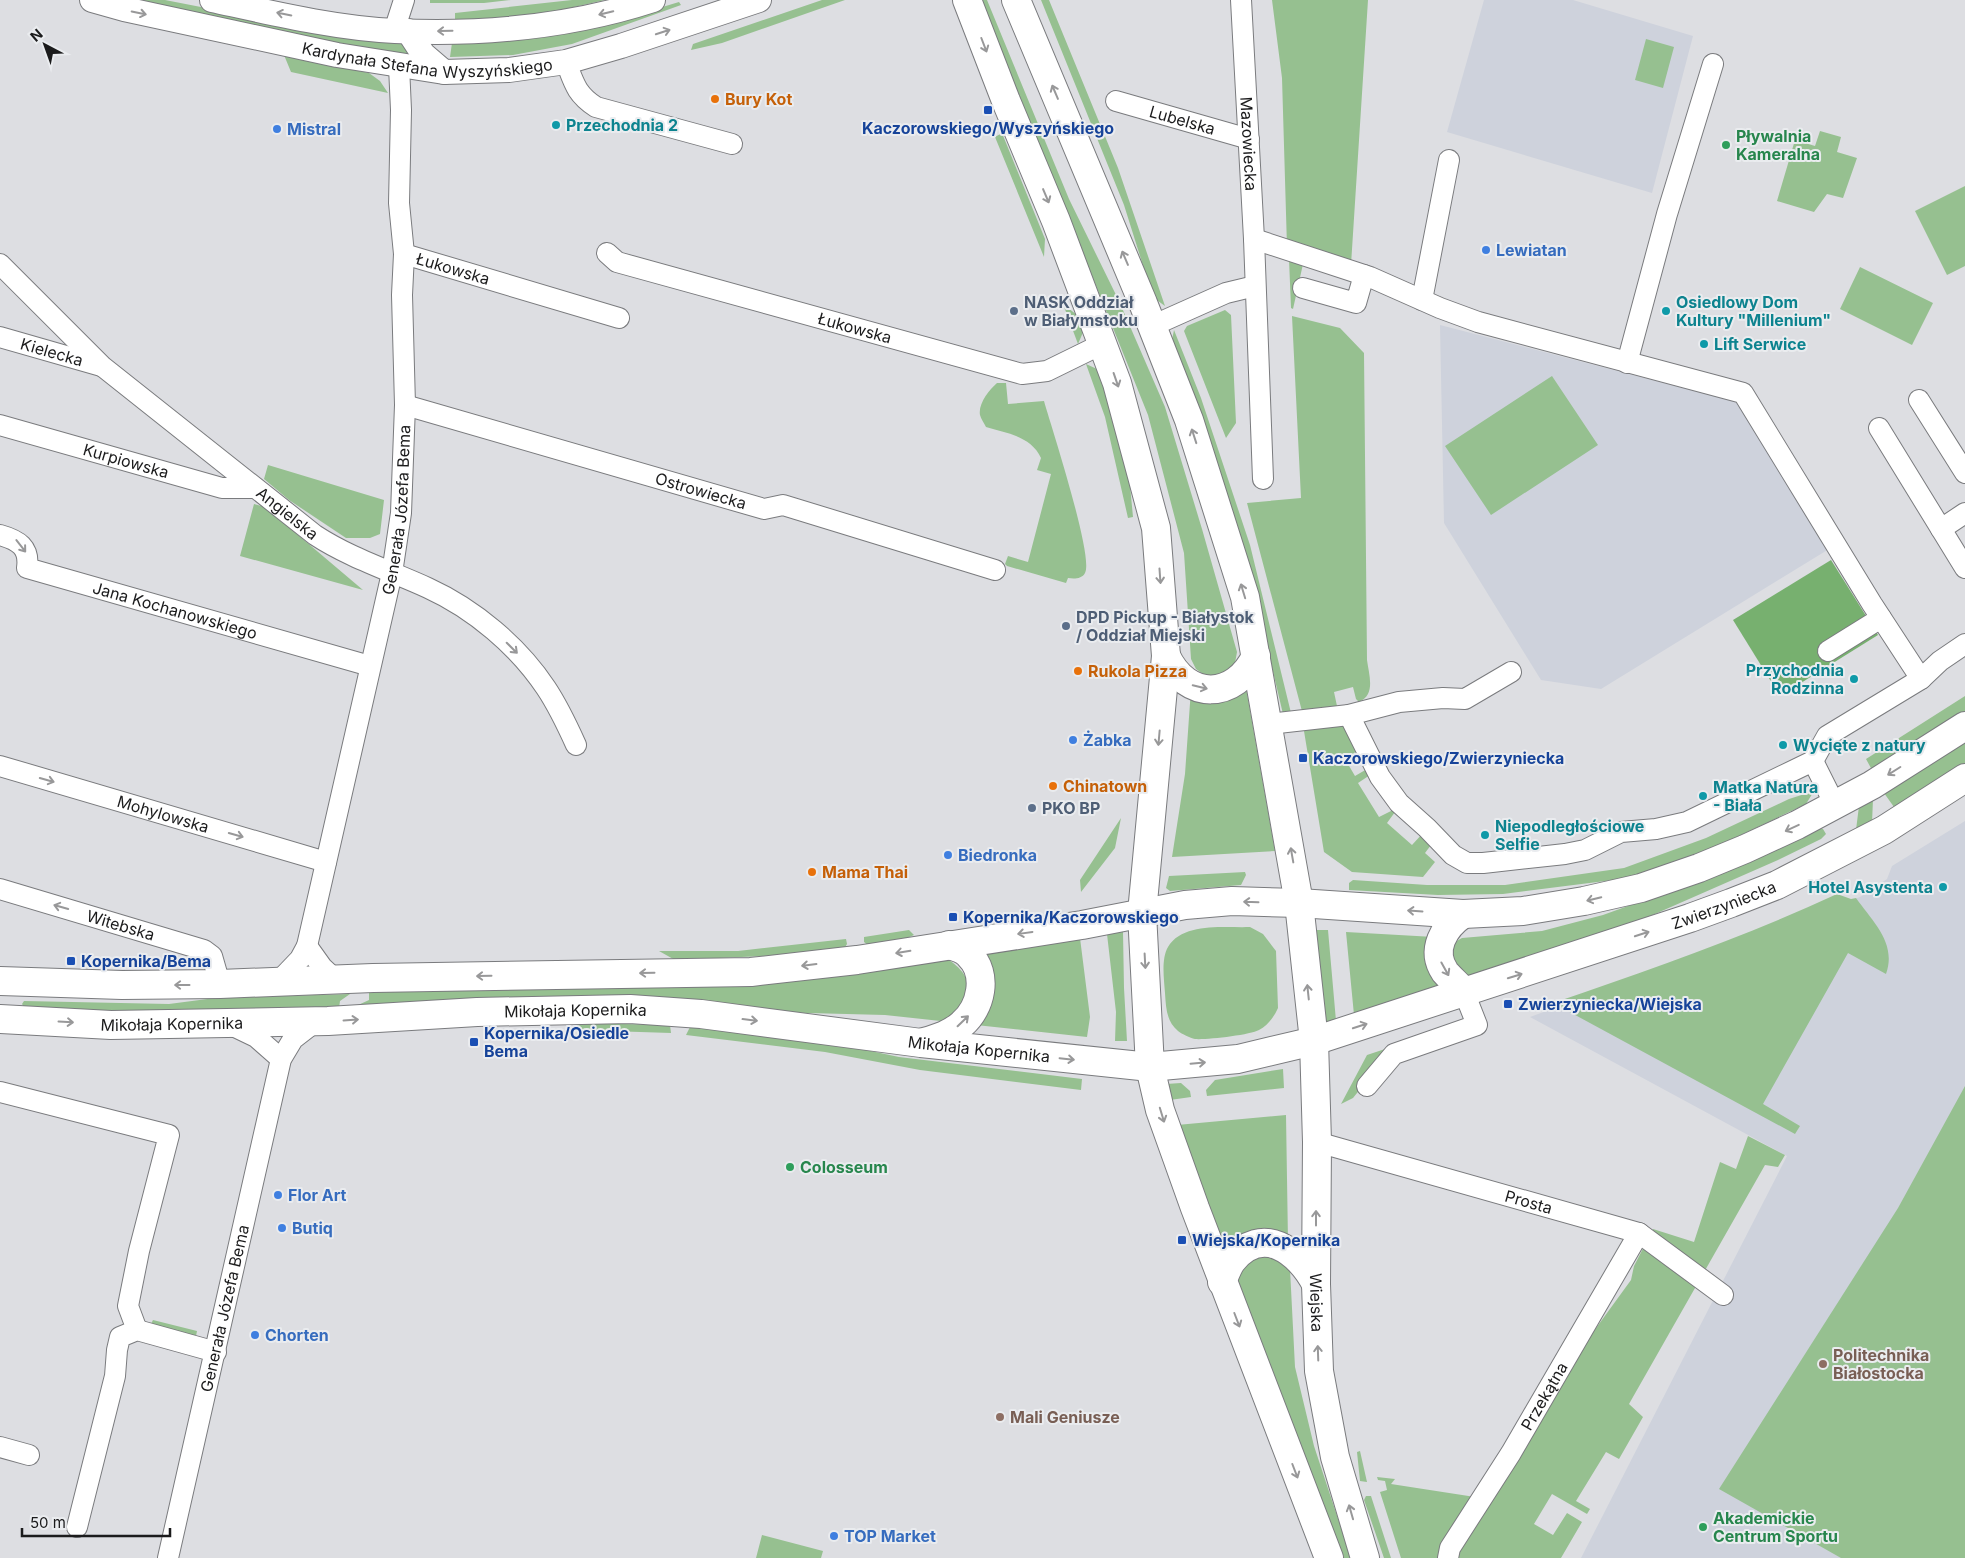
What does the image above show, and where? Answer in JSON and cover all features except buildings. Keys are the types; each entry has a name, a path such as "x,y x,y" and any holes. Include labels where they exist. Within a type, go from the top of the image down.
{"main road":[{"path":"967,0 1006,101 1056,221 1118,383 1156,528 1166,656 1142,912 1150,1068 1164,1121 1222,1282 1329,1558"},
{"name":"Wiejska","path":"1016,0 1152,326 1188,420 1245,597 1269,724 1299,903 1314,1041 1317,1142 1316,1284 1319,1371 1335,1457 1365,1558"},
{"path":"1166,656 1172,670 1183,680 1196,687 1211,690 1226,687 1239,680 1250,670 1256,656"},
{"path":"0,981 122,985 220,984 337,981 373,978 751,972 857,960 949,944 1082,925 1185,905 1232,901 1299,903 1463,914 1523,911 1584,902 1641,888 1699,868 1745,849 1835,806 1872,785 1965,726"},
{"name":"Zwierzyniecka","path":"1314,1041 1698,915 1777,885 1884,830 1965,778"},
{"path":"1816,865 1833,849 1840,834 1840,817 1835,806"},
{"path":"1463,914 1452,922 1444,932 1439,944 1440,958 1444,970 1464,992"},
{"path":"920,1043 945,1036 963,1024 975,1008 980,992 977,966 970,955 949,944"},
{"path":"13,1019 20,1018 16,1013 14,1000 21,989 40,981"},
{"name":"Mikołaja Kopernika","path":"13,1019 111,1024 315,1022 477,1012 630,1009 701,1014 920,1043 1150,1068 1238,1059 1314,1041"},
{"path":"1222,1282 1232,1261 1242,1252 1255,1243 1271,1243 1287,1250 1302,1262 1316,1284"}],"street":[{"name":"Kardynała Stefana Wyszyńskiego","path":"92,0 124,9 327,53 444,72 509,70 566,62 760,0"},
{"name":"Kardynała Stefana Wyszyńskiego","path":"212,0 312,20 401,31 519,29 593,17 653,0"},
{"path":"404,0 401,31 444,72"},
{"name":"Mazowiecka","path":"1241,0 1254,239 1263,479"},
{"path":"566,62 577,90 584,99 596,107 732,144"},
{"path":"1627,363 1667,214 1713,64"},
{"name":"Generała Józefa Bema","path":"277,983 300,959 307,946 392,573 401,514 405,405 402,294 404,254 399,203 401,110 399,66"},
{"name":"Lubelska","path":"1116,100 1249,139"},
{"path":"1422,300 1448,160"},
{"path":"1254,239 1364,275 1478,322 1743,393 1881,618 1921,678"},
{"name":"Łukowska","path":"607,253 617,262 1022,374 1047,371 1102,344"},
{"name":"Łukowska","path":"404,254 619,318"},
{"name":"Angielska","path":"0,264 102,366 330,545 443,596 475,616 511,646 533,670 555,702 576,745"},
{"path":"1303,288 1356,303 1364,275"},
{"path":"1152,326 1226,294 1255,286"},
{"name":"Kielecka","path":"0,336 102,366"},
{"path":"1919,400 1965,474"},
{"name":"Ostrowiecka","path":"405,405 764,509 783,505 996,570"},
{"name":"Kurpiowska","path":"0,426 222,488 255,488"},
{"path":"1878,428 1965,568"},
{"path":"1941,529 1965,513"},
{"name":"Jana Kochanowskiego","path":"0,535 15,539 25,549 28,560 27,568 370,666"},
{"path":"1828,651 1881,618"},
{"path":"1349,714 1380,777 1399,803 1427,828 1447,851 1467,863 1565,854 1584,850 1621,832 1656,829 1687,822 1813,761 1827,736 1921,678 1945,657 1965,644"},
{"path":"1269,724 1349,714 1399,702 1444,698 1465,699 1511,672"},
{"path":"1813,761 1835,806"},
{"name":"Mohylowska","path":"0,766 326,862"},
{"name":"Witebska","path":"0,889 204,950 212,956 220,984"},
{"path":"307,946 322,967 337,981"},
{"path":"1367,1086 1394,1054 1477,1025 1464,992"},
{"name":"Generała Józefa Bema","path":"168,1558 281,1059 293,1039 315,1022"},
{"path":"227,1023 256,1037 281,1059"},
{"path":"0,1092 169,1134 139,1251 128,1306 137,1330"},
{"name":"Prosta","path":"1317,1142 1639,1233 1723,1295"},
{"name":"Przekątna","path":"1448,1558 1450,1548 1511,1453 1639,1233"},
{"path":"77,1527 115,1376 120,1337 137,1330 216,1352"},
{"path":"0,1447 29,1455"}],"shaded area":[{"path":"1484,0 1573,0 1693,36 1652,193 1447,132"},
{"path":"1440,325 1741,403 1829,549 1601,689 1541,680 1444,523"},
{"name":"Politechnika Białostocka","path":"1965,821 1965,1558 1581,1558 1787,1156 1530,1017 1862,896 1887,879 1892,866"}],"green space":[{"path":"140,0 165,0 288,24 405,41 412,55 383,52 206,16"},
{"path":"430,0 511,0 484,3 430,3"},
{"path":"572,0 605,0 543,14 455,21 455,13"},
{"path":"822,0 845,0 722,43 691,50 693,44"},
{"path":"981,0 987,0 1069,199 1119,301 1165,407 1237,652 1235,663 1227,674 1206,676 1196,669 1191,659 1184,553 1148,415"},
{"path":"1041,0 1049,0 1118,168 1165,306 1154,298 1151,291 1124,205"},
{"path":"1272,0 1368,0 1351,265 1287,247 1282,78"},
{"path":"679,2 681,5 572,44 513,55 450,57 452,43 616,21"},
{"path":"1646,39 1674,47 1663,88 1635,80"},
{"path":"284,55 369,73 380,81 388,93 291,72"},
{"path":"1820,131 1841,137 1837,152 1857,158 1843,198 1827,194 1814,212 1777,201 1795,140 1815,146"},
{"path":"1002,133 1045,239 1044,257 995,137"},
{"path":"1965,186 1965,266 1947,275 1915,211"},
{"path":"1289,259 1303,264 1293,309 1291,308"},
{"path":"1860,267 1933,303 1912,345 1840,309"},
{"path":"1063,304 1077,315 1084,330 1078,344"},
{"path":"1225,310 1231,315 1236,423 1226,438 1184,331 1187,326"},
{"path":"1292,316 1340,328 1364,353 1367,660 1370,690 1368,695 1359,702 1356,699 1353,687 1334,692 1337,706 1303,715 1247,503 1301,498"},
{"path":"1174,330 1201,398 1250,545 1291,713 1283,714 1243,545 1172,340"},
{"path":"1086,364 1097,369 1115,421 1128,464 1133,517 1128,518 1105,417"},
{"path":"1552,376 1598,445 1491,515 1445,446"},
{"path":"997,383 1006,383 1008,404 1044,401 1078,518 1086,562 1084,575 1078,578 1068,578 1066,583 1005,564 1008,556 1028,562 1051,474 1037,470 1041,458 1031,445 1017,436 986,427 980,415 982,402"},
{"path":"268,465 384,500 380,534 370,538 346,538 289,500 264,479"},
{"path":"254,504 265,507 363,590 240,556"},
{"path":"1831,560 1878,635 1780,696 1733,620"},
{"path":"1245,682 1275,851 1172,857 1185,774 1191,689"},
{"path":"1965,696 1965,711 1872,770 1866,759"},
{"path":"1303,725 1344,726 1357,751 1345,759 1355,776 1367,769 1370,775 1358,783 1379,817 1393,810 1395,812 1387,823 1412,845 1423,833 1431,845 1425,853 1435,862 1423,877 1352,872 1324,852"},
{"path":"1965,742 1965,764 1894,807 1884,793"},
{"path":"1814,791 1806,804 1720,845 1629,878 1503,894 1438,895 1349,890 1349,883 1353,880 1427,885 1505,885 1624,868 1706,838 1789,799"},
{"path":"1873,799 1872,823 1856,830 1859,806"},
{"path":"1121,818 1115,848 1081,892 1080,880"},
{"path":"1820,828 1826,834 1821,839 1778,860 1623,928 1463,980 1447,952 1453,943 1462,938 1542,931 1603,915 1700,880"},
{"path":"1245,872 1246,875 1241,885 1170,891 1166,888 1169,876"},
{"path":"1837,894 1851,899 1856,898 1876,924 1886,943 1889,963 1886,974 1848,953 1763,1104 1800,1126 1795,1134 1553,1003 1732,939"},
{"path":"1217,927 1250,927 1263,934 1276,951 1278,1008 1273,1018 1265,1026 1254,1032 1208,1039 1188,1037 1174,1027 1166,1009 1164,957 1168,947 1183,933 1194,930"},
{"path":"909,930 914,935 900,941 869,946 864,942 864,937"},
{"path":"1315,930 1328,930 1336,1021 1323,1025"},
{"path":"1123,932 1127,1041 1115,1041 1116,1012 1107,934"},
{"path":"1346,932 1434,937 1441,987 1354,1015"},
{"path":"1080,938 1090,1017 1087,1037 976,1025 974,954"},
{"path":"846,939 847,944 844,949 785,955 675,960 659,951 738,951"},
{"path":"947,959 964,974 969,989 965,1002 950,1022 885,1015 356,1006 369,1000 369,992"},
{"path":"350,994 340,1001 339,1008 88,1012 24,1007 22,1004 24,1001 169,1004 215,998"},
{"path":"575,1023 670,1025 671,1033 578,1030"},
{"path":"690,1027 775,1034 828,1042 899,1057 1082,1079 1081,1090 920,1070 825,1052 686,1035"},
{"path":"1385,1049 1360,1079 1365,1083 1353,1098 1341,1104 1367,1055"},
{"path":"1283,1069 1284,1088 1207,1096 1206,1090 1215,1080"},
{"path":"1181,1083 1190,1091 1191,1097 1170,1100 1166,1084"},
{"path":"1965,1086 1965,1558 1841,1558 1719,1489 1898,1208"},
{"path":"1286,1115 1288,1242 1224,1255 1177,1125"},
{"path":"1748,1136 1785,1155 1778,1167 1765,1165 1629,1404 1643,1417 1619,1459 1606,1452 1576,1501 1590,1509 1587,1514 1552,1494 1534,1524 1553,1535 1567,1513 1582,1522 1561,1558 1452,1558 1575,1357 1631,1280 1634,1266 1653,1229 1694,1242 1720,1162 1736,1169"},
{"path":"1259,1254 1281,1260 1290,1269 1295,1367 1314,1446 1351,1558 1340,1558 1233,1279 1237,1270"},
{"path":"153,1320 197,1331 196,1336 151,1324"},
{"path":"1360,1451 1367,1482 1360,1481 1357,1452"},
{"path":"1377,1477 1395,1479 1391,1484 1475,1497 1443,1558 1401,1558 1380,1492 1387,1490 1385,1481 1378,1480"},
{"path":"1366,1496 1371,1496 1391,1558 1384,1558 1364,1500"},
{"path":"762,1535 823,1551 821,1558 756,1558"}],"place":[{"name":"Bury Kot","path":"715,99"},
{"name":"Kaczorowskiego/Wyszyńskiego","path":"988,110"},
{"name":"Przechodnia 2","path":"556,125"},
{"name":"Mistral","path":"277,129"},
{"name":"Pływalnia Kameralna","path":"1726,145"},
{"name":"Lewiatan","path":"1486,250"},
{"name":"NASK Oddział w Białymstoku","path":"1014,311"},
{"name":"Osiedlowy Dom Kultury \"Millenium\"","path":"1666,311"},
{"name":"Lift Serwice","path":"1704,344"},
{"name":"DPD Pickup - Białystok / Oddział Miejski","path":"1066,626"},
{"name":"Rukola Pizza","path":"1078,671"},
{"name":"Przychodnia Rodzinna","path":"1854,679"},
{"name":"Żabka","path":"1073,740"},
{"name":"Wycięte z natury","path":"1783,745"},
{"name":"Kaczorowskiego/Zwierzyniecka","path":"1303,758"},
{"name":"Chinatown","path":"1053,786"},
{"name":"Matka Natura - Biała","path":"1703,796"},
{"name":"PKO BP","path":"1032,808"},
{"name":"Niepodległościowe Selfie","path":"1485,835"},
{"name":"Biedronka","path":"948,855"},
{"name":"Mama Thai","path":"812,872"},
{"name":"Hotel Asystenta","path":"1943,887"},
{"name":"Kopernika/Kaczorowskiego","path":"953,917"},
{"name":"Kopernika/Bema","path":"71,961"},
{"name":"Zwierzyniecka/Wiejska","path":"1508,1004"},
{"name":"Kopernika/Osiedle Bema","path":"474,1042"},
{"name":"Colosseum","path":"790,1167"},
{"name":"Flor Art","path":"278,1195"},
{"name":"Butiq","path":"282,1228"},
{"name":"Wiejska/Kopernika","path":"1182,1240"},
{"name":"Chorten","path":"255,1335"},
{"name":"Politechnika Białostocka","path":"1823,1364"},
{"name":"Mali Geniusze","path":"1000,1417"},
{"name":"Akademickie Centrum Sportu","path":"1703,1527"},
{"name":"TOP Market","path":"834,1536"}]}
